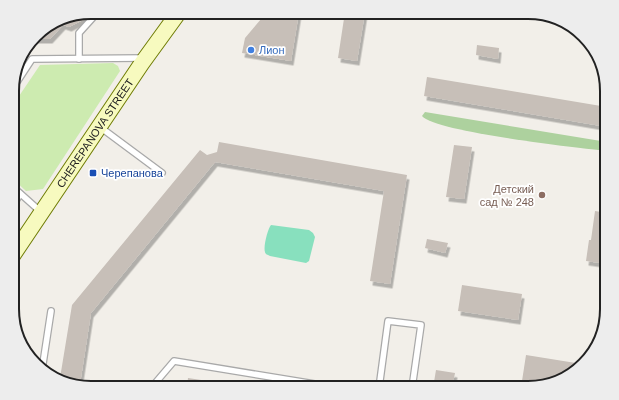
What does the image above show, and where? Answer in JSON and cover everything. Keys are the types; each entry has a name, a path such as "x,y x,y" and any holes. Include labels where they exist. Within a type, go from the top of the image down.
{"main road":[{"name":"CHEREPANOVA STREET","path":"19,246 145,58 174,19"}],"lane":[{"path":"78,59 79,33 92,19"},
{"path":"21,76 32,59 145,58"},
{"path":"100,127 162,173"},
{"path":"20,194 41,213"},
{"path":"43,363 51,311"},
{"path":"380,381 388,321 421,325 413,381"},
{"path":"157,381 174,360 298,381"}],"green space":[{"path":"113,63 118,66 120,71 43,189 26,191 19,185 19,96 40,65"},
{"path":"425,112 600,141 600,150 568,147 452,128 433,122 422,116"},
{"path":"271,225 309,230 313,233 315,237 309,261 306,263 266,254 265,242"}],"building":[{"path":"261,19 298,19 291,61 242,53 245,38"},
{"path":"344,19 364,19 357,61 338,58"},
{"path":"83,20 69,27 63,25 50,39 42,39 59,26 73,21"},
{"path":"477,45 499,48 498,59 476,55"},
{"path":"427,77 600,106 600,126 424,96"},
{"path":"219,142 407,175 390,284 370,281 384,191 215,162 91,313 81,380 61,375 72,305 200,150 207,155 217,152"},
{"path":"454,145 472,147 464,199 446,197"},
{"path":"595,211 600,212 600,263 586,261 589,240 591,240"},
{"path":"427,239 448,243 445,253 425,248"},
{"path":"462,285 522,294 518,320 458,311"},
{"path":"526,355 576,363 560,374 542,380 522,381"},
{"path":"436,370 455,373 453,381 434,381"},
{"path":"188,378 208,381 188,381"}],"place":[{"name":"Лион","path":"251,50"},
{"name":"Черепанова","path":"93,173"},
{"name":"Детский сад № 248","path":"542,195"}]}
